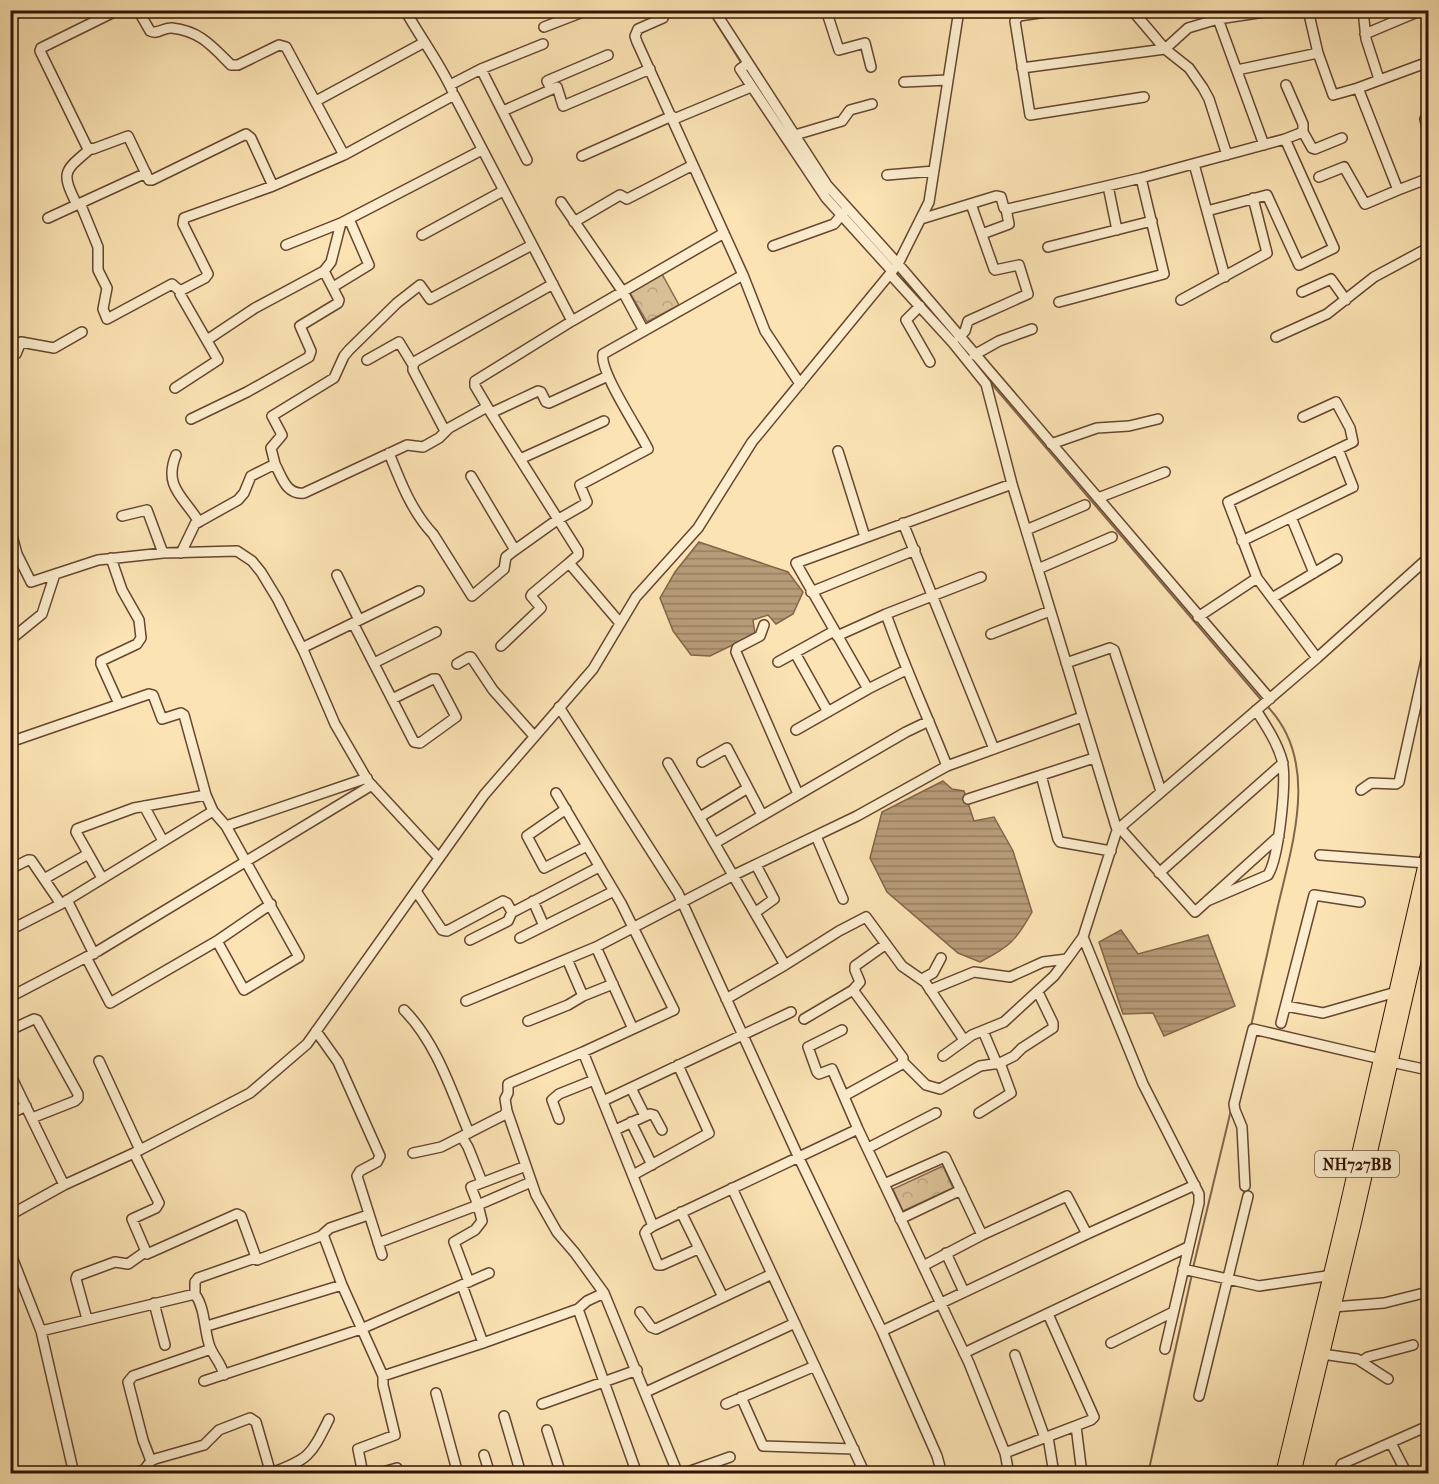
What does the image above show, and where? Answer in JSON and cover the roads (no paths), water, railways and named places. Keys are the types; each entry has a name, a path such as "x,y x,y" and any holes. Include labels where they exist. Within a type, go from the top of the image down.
{"highway":[{"name":"NH727BB","path":"1386,1061 1396,993 1427,858"},
{"name":"NH727BB","path":"1283,1473 1336,1275 1386,1061 1428,897"},
{"name":"NH727BB","path":"1293,1473 1334,1307 1336,1275"}],"street":[{"path":"138,10 150,31 156,33 170,28 195,34 204,38 231,65 238,65 279,45 286,46 344,155"},
{"path":"405,10 450,85 572,321"},
{"path":"544,27 588,10"},
{"path":"714,10 745,65 795,135 845,212"},
{"path":"826,10 839,50 865,43 871,67"},
{"path":"10,1215 64,1185 137,1152 250,1093 307,1044 484,795 593,669 636,597 698,528 753,442 893,269 929,202 959,10"},
{"path":"1059,10 1017,18 1015,21 1029,114 1033,117 1144,97"},
{"path":"1132,10 1165,49 1189,68 1203,88 1209,99 1227,155"},
{"path":"1022,68 1165,49 1188,28 1217,15 1280,10"},
{"path":"1308,10 1318,53 1334,96 1424,64"},
{"path":"1363,10 1365,34 1379,79"},
{"path":"1365,34 1422,10"},
{"path":"90,149 40,51 42,46 118,11"},
{"path":"1217,15 1264,145"},
{"path":"663,18 638,29 635,36 743,275 765,331 800,384"},
{"path":"316,101 423,43"},
{"path":"450,85 481,69 543,44"},
{"path":"1237,70 1318,53"},
{"path":"550,89 547,81 608,56"},
{"path":"745,65 751,87 798,158 893,269 920,306 986,384 1012,484 1094,758 1118,829 1193,911 1196,911 1279,836"},
{"path":"481,69 527,160"},
{"path":"503,111 557,87 563,106 650,69"},
{"path":"904,82 948,80"},
{"path":"1286,85 1313,149 1342,138"},
{"path":"582,156 751,87"},
{"path":"1358,88 1398,190"},
{"path":"180,291 206,278 208,274 183,224 184,218 273,186 344,155 454,94"},
{"path":"795,135 842,122 850,110 872,104"},
{"path":"1425,119 1428,132"},
{"path":"1006,209 1141,178 1304,132"},
{"path":"174,388 216,363 217,358 180,291 172,284 107,319 103,309 106,288 98,270 98,247 66,182 66,177 72,165 90,149 128,136 149,180 154,180 246,134 251,138 273,186"},
{"path":"1207,211 1265,195 1269,196 1299,265 1334,248 1285,139"},
{"path":"286,245 345,221 482,150"},
{"path":"1194,164 1225,278"},
{"path":"574,222 620,195 629,199 693,165"},
{"path":"1319,177 1344,167 1365,204 1398,190 1427,182"},
{"path":"887,176 934,171"},
{"path":"48,218 146,173"},
{"path":"1059,302 1165,273 1141,178"},
{"path":"1108,186 1117,230"},
{"path":"422,235 503,191"},
{"path":"921,219 999,196 1006,209 1009,224 982,234"},
{"path":"1181,300 1225,278 1264,256 1268,251 1253,198"},
{"path":"561,202 623,292 644,331"},
{"path":"959,337 965,331 968,321 1028,294 1019,265 994,269 971,204"},
{"path":"773,246 834,224 845,212"},
{"path":"207,339 255,308 324,271 331,262 345,221"},
{"path":"333,287 369,265 345,221"},
{"path":"1048,247 1152,221"},
{"path":"501,646 541,608 531,596 532,594 579,553 489,410 475,386 475,381 572,321 724,233"},
{"path":"532,245 430,299 420,285 364,333 344,356 334,378 272,416 282,435 271,448 274,464 289,490 297,494 315,489 410,444 423,447 439,438 445,431 489,410 540,391 549,403 608,376"},
{"path":"1276,337 1319,318 1374,277 1428,248"},
{"path":"893,269 959,337 1098,498 1198,617 1264,704 1271,735 1282,763 1284,779 1279,836 1268,875 1207,901"},
{"path":"191,419 247,392 309,357 312,351 300,326 338,303 339,299 324,271"},
{"path":"389,453 400,480 424,525 433,534 472,596 504,569 506,557 557,520 586,503 580,485 648,449 608,376 602,362 603,354 743,275"},
{"path":"1302,292 1331,279 1346,300"},
{"path":"413,365 416,361 553,284"},
{"path":"920,306 906,320 930,362"},
{"path":"974,355 999,341 1032,329"},
{"path":"10,356 17,353 21,342 54,348 82,332"},
{"path":"367,360 399,342 413,365 413,370 445,431"},
{"path":"1303,417 1334,402 1338,403 1353,440 1229,501 1228,504 1257,578 1317,658"},
{"path":"1051,444 1097,428 1129,426 1158,419"},
{"path":"520,459 604,421"},
{"path":"1242,541 1353,487 1354,484 1338,449"},
{"path":"838,451 866,537"},
{"path":"176,455 171,480 180,497 199,522"},
{"path":"181,553 192,527 238,500 251,477 274,464"},
{"path":"1098,498 1165,472"},
{"path":"471,476 515,550"},
{"path":"868,689 796,562 1012,484"},
{"path":"1026,530 1084,505"},
{"path":"122,516 147,510 163,554"},
{"path":"1291,517 1314,573"},
{"path":"903,523 994,748"},
{"path":"10,528 17,554 30,581 111,558 237,551 244,555 261,572 302,648 335,724 369,782 439,858"},
{"path":"1038,569 1112,537"},
{"path":"811,592 915,550"},
{"path":"111,558 122,590 139,620 141,638 137,644 101,661 100,664 119,705"},
{"path":"1272,598 1337,559"},
{"path":"943,1056 964,1040 1004,1022 1038,992 1067,959 1083,937 1118,829 1428,559"},
{"path":"568,563 620,623"},
{"path":"10,640 42,614 55,574"},
{"path":"337,576 374,663 392,699 416,743 420,743 456,717 436,679 392,699"},
{"path":"778,662 836,633 981,577"},
{"path":"1198,617 1257,578"},
{"path":"302,648 418,591"},
{"path":"991,634 1050,611"},
{"path":"886,614 906,670 947,766"},
{"path":"765,625 760,636 737,648 736,652 798,794"},
{"path":"374,663 436,632"},
{"path":"1066,663 1110,648 1114,650 1161,791"},
{"path":"1360,790 1371,783 1396,784 1399,782 1428,651"},
{"path":"795,653 828,712"},
{"path":"457,664 471,657 493,690 534,736"},
{"path":"796,730 906,670"},
{"path":"10,742 149,694 155,698 162,718 181,713 184,715 206,795 213,811 226,826 247,861 298,955 298,959 244,990 217,941"},
{"path":"559,707 682,903 798,1156 882,1331 937,1456 942,1473"},
{"path":"466,1001 596,947 734,875 857,816 947,766 1082,717"},
{"path":"715,843 929,721"},
{"path":"702,762 727,748 762,815"},
{"path":"968,799 1094,758"},
{"path":"668,763 785,965"},
{"path":"1159,873 1282,763"},
{"path":"1041,775 1060,843 1111,851"},
{"path":"226,826 369,782"},
{"path":"10,984 13,996 90,956 247,861 369,782"},
{"path":"700,817 748,788"},
{"path":"556,793 614,891 674,1009 508,1084 505,1100 507,1111 536,1196 555,1230 604,1293 680,1473 730,1456"},
{"path":"102,878 76,832 77,829 144,806 206,795"},
{"path":"144,806 163,842"},
{"path":"566,809 527,836 544,868 587,846"},
{"path":"10,930 64,902 213,811"},
{"path":"816,836 843,899"},
{"path":"44,879 88,854"},
{"path":"1320,855 1427,858"},
{"path":"10,869 31,860 64,902 110,1003 217,941 271,904"},
{"path":"756,865 774,898 756,912"},
{"path":"470,940 508,921 512,912 600,867"},
{"path":"416,891 442,930 445,931 503,901 507,903 512,912"},
{"path":"520,938 614,891"},
{"path":"1281,1023 1314,895 1360,902"},
{"path":"533,901 544,926"},
{"path":"726,999 864,917 868,919 902,966 922,979 964,1040"},
{"path":"1083,937 1139,1074 1199,1194 1199,1203 1188,1247 1189,1270 1173,1312 1165,1349"},
{"path":"804,1019 853,990 860,982 855,966 886,944"},
{"path":"596,947 633,1029"},
{"path":"922,979 933,973 941,958"},
{"path":"567,959 583,996"},
{"path":"930,990 974,972 1010,977 1043,962 1067,959"},
{"path":"528,1021 613,984"},
{"path":"853,990 903,1058 903,1062 926,1085 940,1089 980,1066 998,1064 1014,1056 1022,1048 1053,1028 1053,1023 1038,992"},
{"path":"1286,1006 1323,1013 1396,993"},
{"path":"404,1010 417,1024 435,1054 482,1182"},
{"path":"603,1101 791,1012"},
{"path":"10,1030 34,1019 37,1020 78,1094 75,1101 33,1118"},
{"path":"1198,1396 1246,1191 1242,1126 1234,1110 1234,1104 1253,1029 1428,1070"},
{"path":"842,1030 808,1047 818,1073 832,1069 964,1353 1005,1453 1009,1473"},
{"path":"316,1031 338,1062 380,1155 377,1162 360,1170 357,1176 382,1255"},
{"path":"979,1113 1011,1093 982,1031"},
{"path":"583,1052 653,1226"},
{"path":"99,1060 159,1203 156,1208 132,1219 145,1252"},
{"path":"844,1096 903,1062"},
{"path":"633,1175 709,1133 678,1065"},
{"path":"10,1074 64,1185"},
{"path":"559,1119 552,1100 559,1094 594,1080"},
{"path":"631,1088 645,1116"},
{"path":"10,1114 27,1106"},
{"path":"412,1153 441,1147 507,1111"},
{"path":"868,1148 936,1113"},
{"path":"615,1130 653,1114 662,1130"},
{"path":"631,1122 652,1165"},
{"path":"698,1249 660,1266 645,1233 646,1230 858,1129"},
{"path":"884,1184 945,1157 982,1235"},
{"path":"483,1343 454,1242 475,1230 482,1221 471,1186 526,1166"},
{"path":"378,1243 531,1182"},
{"path":"882,1331 1195,1185"},
{"path":"732,1188 865,1473"},
{"path":"900,1218 961,1190"},
{"path":"923,1266 982,1235 1068,1196 1086,1234"},
{"path":"681,1212 723,1297"},
{"path":"87,1319 77,1276 114,1262 128,1264 145,1252 149,1254 239,1214 255,1258"},
{"path":"224,1375 220,1362 211,1349 207,1326 195,1294 195,1282 198,1278 255,1258 260,1260 321,1236 330,1228 368,1215"},
{"path":"321,1236 326,1239 342,1285 383,1376 395,1435 358,1449 363,1473"},
{"path":"964,1353 1188,1247"},
{"path":"10,1252 41,1331 74,1473"},
{"path":"946,1254 964,1292"},
{"path":"1189,1270 1259,1286 1336,1275"},
{"path":"204,1381 361,1329 489,1273"},
{"path":"640,1312 651,1327 656,1329 772,1274"},
{"path":"207,1326 342,1285"},
{"path":"1334,1307 1384,1303 1428,1292"},
{"path":"383,1376 578,1309 587,1301 604,1293"},
{"path":"41,1331 195,1294"},
{"path":"154,1303 165,1345"},
{"path":"578,1309 637,1473"},
{"path":"1111,1344 1173,1312"},
{"path":"1005,1453 1091,1420 1094,1414 1048,1314"},
{"path":"645,1392 795,1323"},
{"path":"1362,1361 1413,1345"},
{"path":"151,1461 140,1429 129,1379 211,1349"},
{"path":"1322,1354 1362,1361 1388,1379"},
{"path":"1015,1355 1047,1437 1054,1473"},
{"path":"726,1404 815,1366"},
{"path":"542,1404 637,1370"},
{"path":"1428,1385 1428,1392"},
{"path":"436,1393 458,1473"},
{"path":"741,1398 763,1446 854,1449"},
{"path":"504,1416 521,1473"},
{"path":"133,1473 144,1470 151,1461 204,1445 219,1430 250,1418 256,1422 271,1473 301,1462 315,1447 329,1419"},
{"path":"1076,1426 1082,1473"},
{"path":"1343,1473 1342,1464 1427,1429"},
{"path":"547,1430 561,1473"},
{"path":"1391,1443 1407,1473"},
{"path":"484,1455 490,1473"},
{"path":"376,1473 397,1468"}],"waterway":[{"path":"708,10 742,64"},
{"path":"896,273 906,285"},
{"path":"990,382 1263,702"},
{"path":"1251,1026 1295,831 1298,804 1298,778 1293,752 1284,728 1267,706"},
{"path":"1193,1268 1231,1110"},
{"path":"1148,1474 1192,1274"}]}
